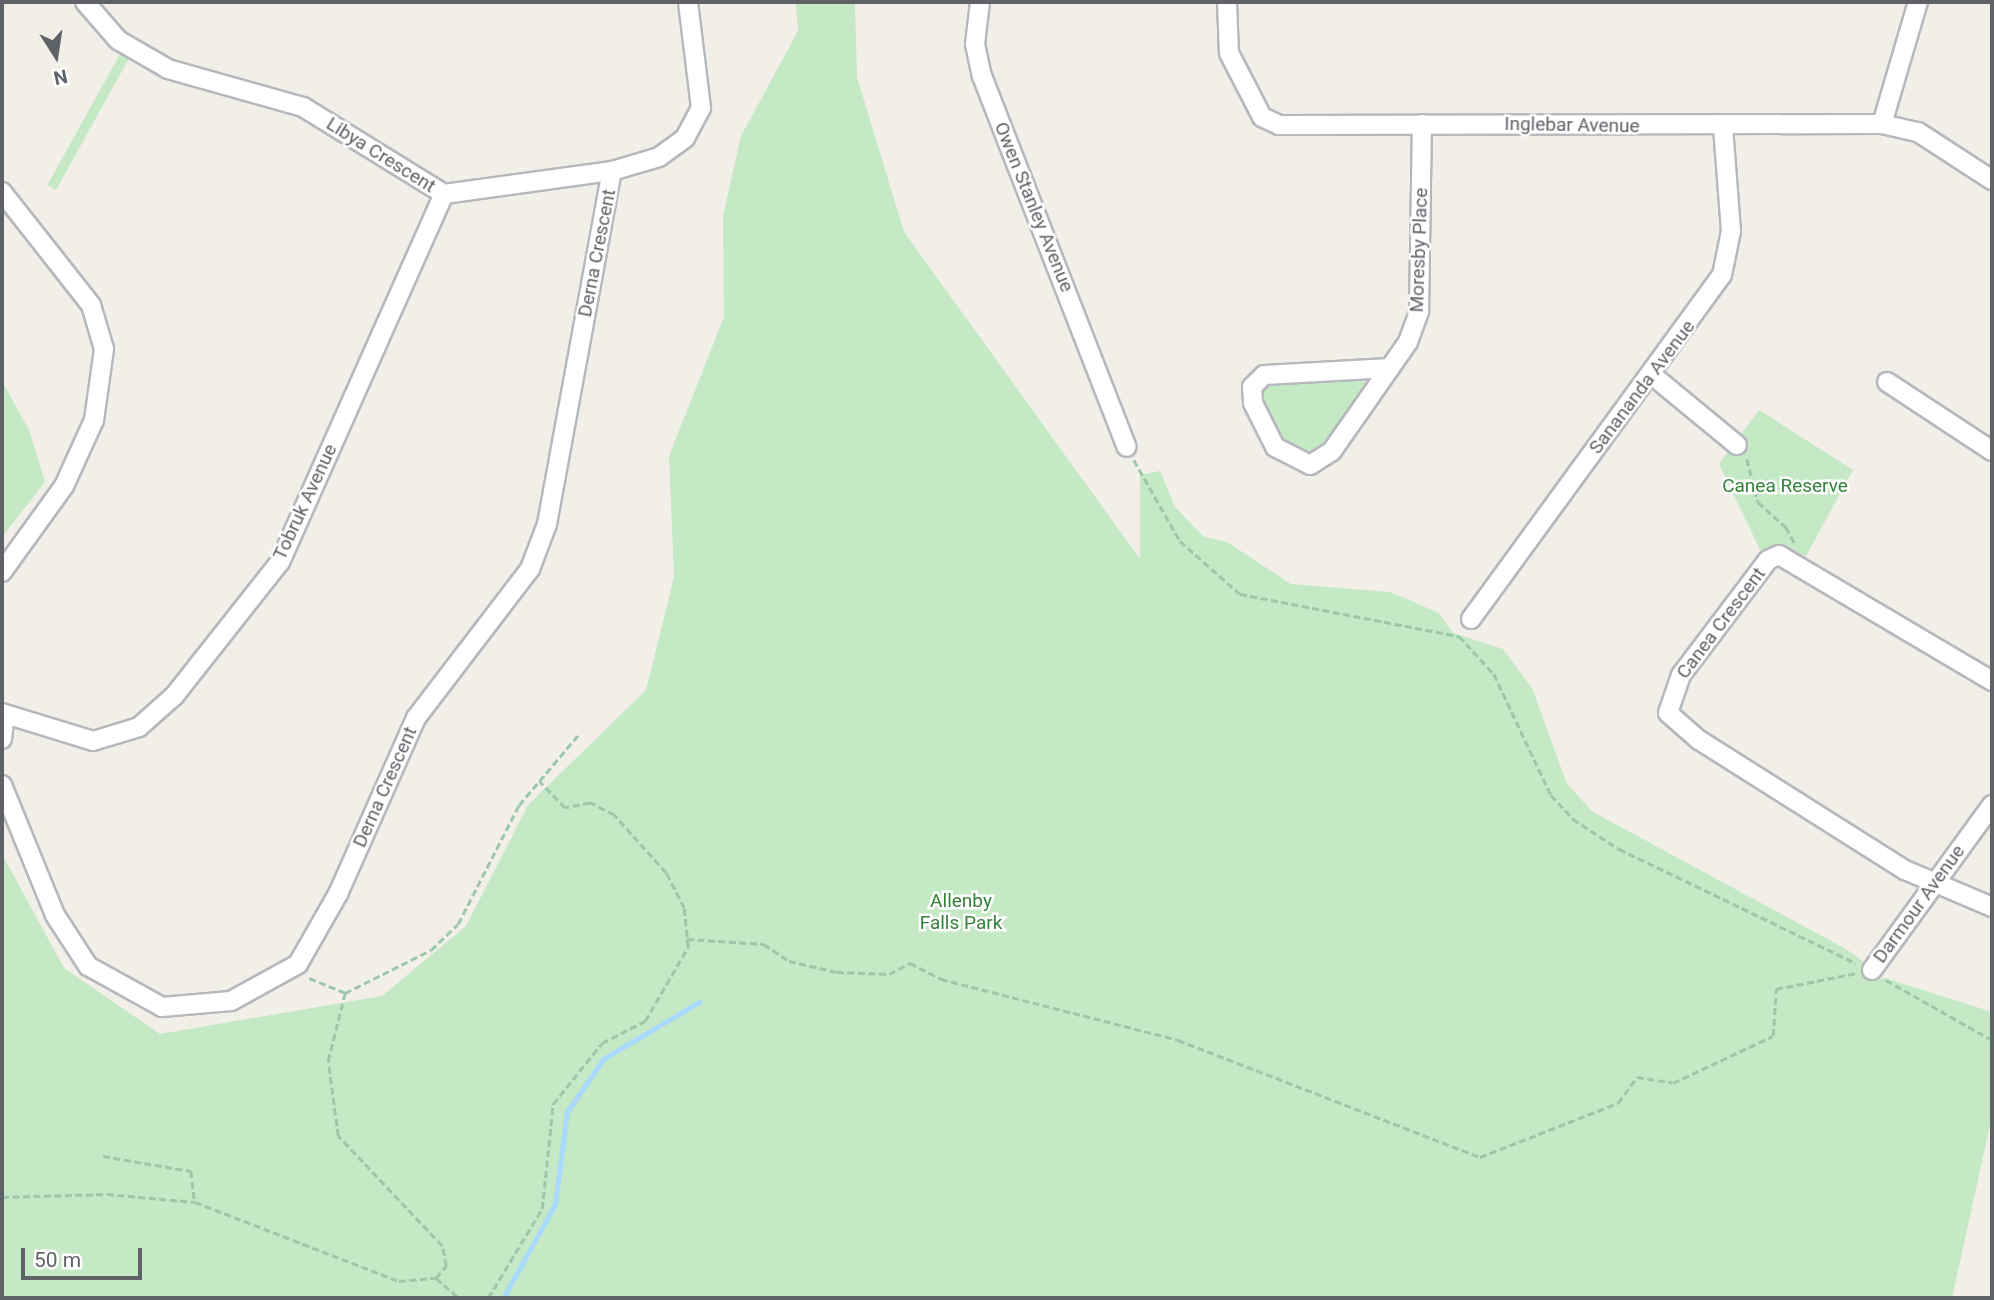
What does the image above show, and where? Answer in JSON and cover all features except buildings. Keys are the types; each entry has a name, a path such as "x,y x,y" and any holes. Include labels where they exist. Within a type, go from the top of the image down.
{"street":[{"name":"Libya Crescent","path":"85,2 118,40 168,69 303,107 444,194 612,171 659,157 685,138 701,108 688,2"},
{"name":"Owen Stanley Avenue","path":"981,2 979,66 1052,260 1092,344 1127,447"},
{"name":"Inglebar Avenue","path":"1227,2 1229,53 1262,117 1279,125 1882,124 1917,132 1992,180"},
{"path":"1882,124 1918,2"},
{"name":"Moresby Place","path":"1390,368 1264,375 1252,387 1253,403 1275,447 1310,465 1332,451 1390,368 1419,311 1422,124"},
{"name":"Sanananda Avenue","path":"1471,619 1652,375 1721,275 1731,231 1723,126"},
{"name":"Derna Crescent","path":"2,785 55,915 88,966 162,1007 231,1001 287,972 338,894 416,718 530,569 547,524 612,171"},
{"path":"2,192 91,305 104,349 94,420 64,486 2,572"},
{"name":"Tobruk Avenue","path":"3,715 93,741 139,727 174,696 280,562 444,194"},
{"path":"1652,375 1737,445"},
{"path":"1887,382 1992,451"},
{"name":"Canea Crescent","path":"1933,883 1699,740 1668,713 1681,675 1768,560 1789,556 1992,681"},
{"path":"2,739 3,715"},
{"name":"Darmour Avenue","path":"1872,970 1992,805"},
{"path":"1933,883 1992,907"}],"path":[{"path":"1737,445 1758,502 1786,527 1802,564"},
{"path":"1127,447 1180,541 1240,594 1458,636 1494,674 1551,795 1573,819 1619,849 1872,970 1909,999 1992,1040"},
{"path":"287,972 345,993 431,950 458,924 519,805 579,734"},
{"path":"488,1298 542,1209 553,1104 602,1043 645,1021 687,939 684,908 666,873 614,815 590,803 565,808 539,781"},
{"path":"687,939 764,944 789,961 836,972 889,974 910,963 941,979 1178,1040 1480,1157 1618,1103 1637,1077 1673,1083 1773,1036 1776,989 1872,970"},
{"path":"2,1197 107,1194 195,1202 399,1281 436,1278 446,1266 442,1247 338,1136 328,1061 345,993"},
{"path":"103,1156 191,1171 195,1202"},
{"path":"436,1278 459,1298"}],"green space":[{"name":"Allenby Falls Park","path":"796,2 855,2 857,77 904,232 1140,559 1140,475 1160,471 1175,507 1204,537 1227,542 1291,584 1390,592 1439,613 1453,633 1503,649 1532,688 1567,784 1593,812 1846,949 1865,963 1871,981 1885,978 1992,1012 1992,1116 1952,1298 2,1298 2,854 64,968 160,1034 382,996 466,926 528,805 646,690 674,577 669,456 724,317 723,216 741,136 798,31"},
{"path":"125,45 134,50 56,190 47,185"},
{"path":"1354,379 1370,384 1313,457 1278,437 1258,389 1269,381"},
{"path":"2,381 29,430 45,482 2,537"},
{"name":"Canea Reserve","path":"1759,410 1853,470 1806,556 1784,549 1764,558 1719,464"}],"waterway":[{"path":"503,1298 555,1204 567,1112 603,1059 699,1002"}]}
